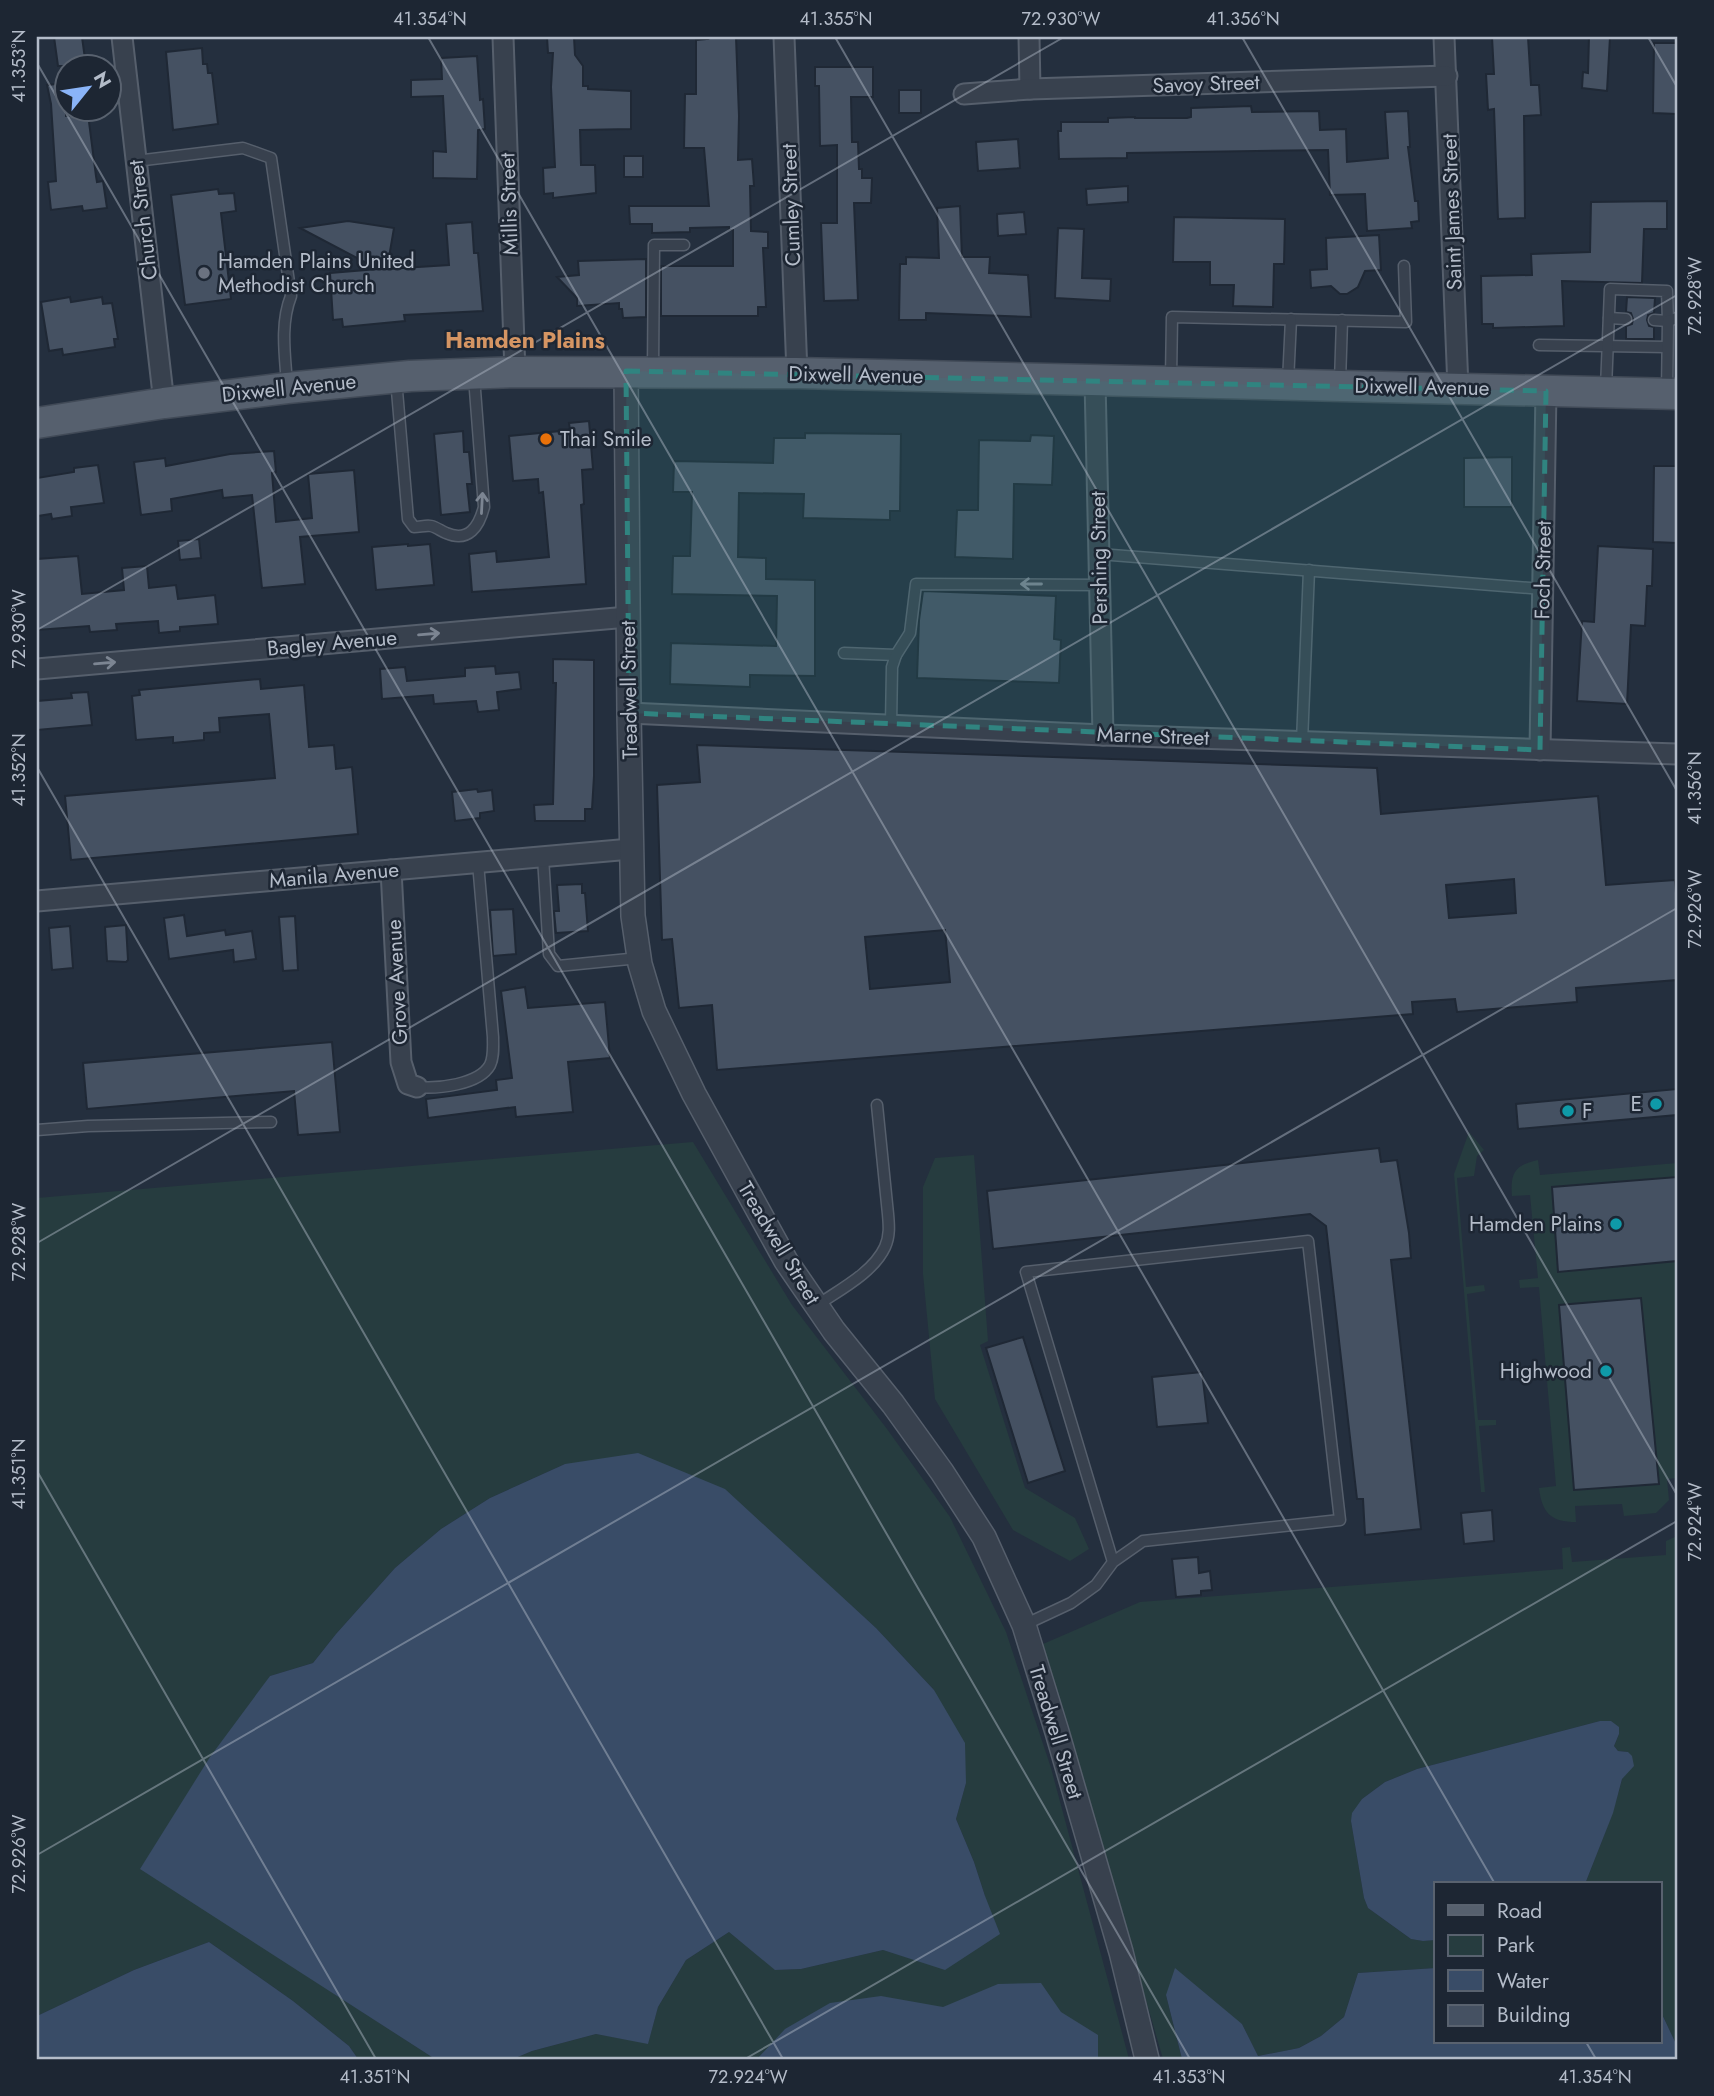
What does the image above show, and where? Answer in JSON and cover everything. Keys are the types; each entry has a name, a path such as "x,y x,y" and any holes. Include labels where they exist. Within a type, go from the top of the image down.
{"main road":[{"name":"Dixwell Avenue","path":"37,423 164,403 288,388 396,377 515,372 797,373 1672,394"}],"street":[{"name":"Church Street","path":"122,37 164,403"},
{"name":"Millis Street","path":"503,37 515,372"},
{"name":"Cumley Street","path":"784,37 797,373"},
{"path":"1029,37 1030,89"},
{"name":"Saint James Street","path":"1444,37 1458,388"},
{"name":"Savoy Street","path":"964,94 1030,89 1447,76"},
{"name":"Treadwell Street","path":"640,371 628,617 631,849 633,916 639,958 654,1011 694,1094 781,1252 816,1306 942,1472 984,1538 1024,1625 1118,1945 1147,2059"},
{"name":"Pershing Street","path":"1095,381 1103,735"},
{"name":"Foch Street","path":"1539,750 1546,391"},
{"name":"Bagley Avenue","path":"37,669 628,617"},
{"name":"Marne Street","path":"629,713 1103,735 1677,754"},
{"name":"Manila Avenue","path":"37,901 631,849"},
{"name":"Grove Avenue","path":"391,870 401,1062 408,1084 417,1087"}],"lane":[{"path":"136,161 243,148 271,159 291,296 286,308 284,344 288,388"},
{"path":"640,371 654,244 684,245"},
{"path":"1171,382 1172,317 1405,322 1404,265"},
{"path":"1606,392 1610,289 1667,291 1672,320 1667,347 1672,394"},
{"path":"1609,318 1626,319"},
{"path":"1288,384 1291,319"},
{"path":"1340,386 1342,320"},
{"path":"1654,320 1672,320"},
{"path":"1539,345 1667,347"},
{"path":"396,377 408,519 414,527 433,526 454,536 474,531 484,507 474,373"},
{"path":"1099,554 1543,589"},
{"path":"1302,741 1309,570"},
{"path":"891,724 892,667 909,633 916,584 1100,585"},
{"path":"844,653 896,655"},
{"path":"543,857 549,954 558,966 639,958"},
{"path":"417,1087 432,1089 463,1082 475,1078 491,1064 494,1052 478,863"},
{"path":"816,1306 863,1273 878,1259 886,1246 890,1231 877,1105"},
{"path":"37,1130 88,1126 271,1122"},
{"path":"1024,1625 1071,1603 1096,1585 1113,1562 1143,1541 1340,1520 1308,1241 1026,1272 1113,1562"}],"highlighted area":[{"path":"626,371 1546,391 1540,750 629,713"}],"green space":[{"path":"1469,1132 1484,1150 1477,1156 1474,1176 1457,1178 1466,1287 1484,1285 1485,1291 1467,1294 1478,1420 1496,1420 1496,1425 1479,1426 1485,1492 1481,1492 1454,1174"},
{"path":"693,1142 792,1305 950,1517 1006,1632 1051,1768 1129,2059 513,2059 532,2051 596,2034 648,2043 658,2007 686,1960 729,1932 776,1970 801,1969 883,1950 945,1969 985,1896 956,1819 966,1783 934,1690 876,1628 812,1570 565,1464 490,1498 441,1529 395,1568 313,1663 270,1676 141,1868 435,2059 358,2059 349,2046 293,2001 209,1942 134,1970 37,2016 37,1198"},
{"path":"974,1155 988,1341 980,1345 1025,1488 1075,1518 1089,1549 1070,1561 1013,1530 935,1399 923,1274 923,1187 935,1158"},
{"path":"1538,1160 1540,1175 1677,1163 1677,1177 1552,1187 1558,1272 1677,1261 1677,1478 1667,1479 1669,1500 1656,1513 1624,1516 1622,1504 1575,1506 1576,1522 1567,1522 1554,1518 1545,1510 1539,1488 1556,1486 1539,1287 1520,1288 1519,1280 1538,1278 1530,1195 1512,1196 1512,1181 1516,1171 1524,1164"},
{"path":"1677,1536 1677,2046 1662,2014 1662,1882 1586,1882 1615,1803 1628,1752 1618,1751 1614,1746 1619,1734 1600,1721 1417,1769 1385,1782 1362,1799 1351,1821 1368,1908 1411,1939 1434,1940 1434,1968 1358,1973 1344,2017 1321,2036 1299,2048 1258,2056 1242,2024 1166,1995 1182,2059 1163,2059 1043,1644 1140,1602 1563,1569 1562,1548 1570,1547 1572,1562 1666,1555 1666,1541"}],"water":[{"path":"638,1453 725,1489 876,1628 934,1690 965,1743 966,1783 956,1819 1000,1934 945,1970 883,1950 801,1969 775,1970 729,1932 686,1960 658,2007 648,2044 596,2034 532,2051 513,2059 435,2059 140,1869 210,1757 270,1676 313,1663 395,1568 441,1529 490,1498 565,1464"},
{"path":"1600,1721 1611,1721 1619,1727 1614,1746 1618,1751 1628,1752 1632,1756 1634,1766 1622,1779 1613,1813 1586,1882 1434,1882 1434,1940 1423,1941 1411,1939 1368,1908 1351,1821 1352,1813 1362,1799 1385,1782 1417,1769"},
{"path":"209,1942 293,2001 349,2046 358,2059 37,2059 37,2016 134,1970"},
{"path":"1175,1968 1242,2024 1258,2056 1299,2048 1321,2036 1344,2017 1358,1973 1434,1968 1434,2044 1662,2044 1662,2014 1677,2046 1677,2059 1182,2059 1166,1995"},
{"path":"1041,1983 1061,2012 1098,2035 1098,2059 757,2059 785,2029 830,2003 881,1996 943,2007 998,1984"}],"building":[{"path":"54,37 82,37 84,52 56,52"},
{"path":"547,37 574,37 575,55 583,66 583,86 588,86 588,89 631,91 631,129 580,130 581,165 595,165 596,193 553,198 553,193 544,194 543,168 555,167 551,87 553,53 548,53"},
{"path":"707,37 736,37 738,160 752,159 754,186 750,186 751,231 768,232 768,248 763,248 766,307 758,307 758,316 661,316 661,266 733,266 733,230 729,230 729,227 690,228 690,232 652,233 652,224 630,224 629,206 709,206 704,148 684,148 685,94 696,94 696,40 708,39"},
{"path":"1492,37 1528,37 1531,85 1539,85 1541,115 1524,116 1525,218 1498,219 1494,109 1488,110 1486,74 1494,74"},
{"path":"1589,37 1610,37 1607,91 1582,88 1583,72 1588,73"},
{"path":"1654,43 1677,43 1677,114 1653,113"},
{"path":"202,48 203,64 207,64 208,73 212,73 218,124 173,130 166,52"},
{"path":"477,56 485,129 478,130 477,179 433,178 433,151 446,152 443,96 411,97 411,80 442,79 441,58"},
{"path":"815,67 873,67 873,97 851,97 852,142 858,142 859,169 862,169 862,178 872,178 871,203 854,203 858,300 824,301 821,223 837,223 837,145 820,146 819,86 815,86"},
{"path":"52,84 52,119 51,104 47,85"},
{"path":"899,90 921,90 921,113 899,113"},
{"path":"1251,106 1252,112 1319,111 1320,130 1346,129 1347,162 1388,158 1385,112 1408,111 1408,147 1419,221 1411,222 1412,228 1367,231 1365,194 1330,195 1328,150 1127,153 1127,158 1059,159 1058,131 1061,131 1061,122 1108,122 1108,118 1135,117 1187,118 1191,117 1191,108"},
{"path":"52,122 89,122 97,182 103,181 107,208 83,211 82,206 51,210 48,182 56,181"},
{"path":"1018,139 1020,168 978,171 976,142"},
{"path":"624,156 643,156 643,177 624,177"},
{"path":"1128,186 1128,202 1087,205 1086,189"},
{"name":"Hamden Plains United Methodist Church","path":"218,189 219,194 234,193 236,211 221,213 231,299 185,305 171,195"},
{"path":"1667,201 1667,229 1644,229 1642,283 1562,281 1564,326 1493,328 1493,324 1482,324 1481,276 1532,275 1531,254 1590,252 1591,202"},
{"path":"960,206 962,257 990,257 989,273 1028,275 1031,317 926,313 926,320 899,320 900,264 906,264 906,257 939,258 937,208"},
{"path":"1024,212 1026,234 998,236 997,214"},
{"path":"1174,217 1285,219 1284,264 1274,264 1273,307 1233,306 1234,285 1210,285 1210,262 1173,262"},
{"path":"348,221 394,228 387,269 449,265 446,224 472,222 474,253 478,253 483,311 404,315 405,321 343,327 342,319 333,320 330,273 378,269 300,228"},
{"path":"1058,228 1084,229 1082,278 1111,279 1110,301 1055,298"},
{"path":"1379,235 1381,270 1365,271 1358,287 1347,294 1340,294 1331,286 1311,288 1310,270 1327,269 1326,238"},
{"path":"646,259 646,317 623,318 619,303 577,306 577,298 557,277 579,275 578,261"},
{"path":"70,297 71,302 102,297 103,304 112,303 118,339 114,339 115,347 63,355 62,349 49,351 41,302"},
{"path":"1627,297 1655,298 1654,313 1648,315 1647,320 1649,326 1654,327 1654,339 1626,339 1626,326 1632,324 1633,319 1631,313 1626,312"},
{"path":"589,421 593,469 582,470 584,504 581,505 586,584 472,592 469,554 496,551 497,562 549,557 543,492 539,493 538,479 513,481 509,436 570,430 569,423"},
{"path":"463,431 464,452 469,452 472,484 467,484 470,512 441,515 434,434"},
{"path":"805,433 901,434 900,511 890,511 890,520 803,518 804,494 739,493 738,557 766,558 766,579 815,580 815,676 750,675 750,687 670,684 671,643 776,646 777,596 672,594 673,556 690,556 692,492 673,492 674,461 773,463 774,438 805,438"},
{"path":"1031,435 1054,436 1052,485 1014,484 1013,559 955,557 957,510 978,510 979,440 1030,441"},
{"path":"274,451 276,472 272,473 276,522 312,518 308,474 354,470 359,532 300,537 305,584 262,588 252,495 223,498 222,490 171,499 172,511 141,515 134,462 165,458 166,466 230,454"},
{"path":"1512,457 1512,507 1464,507 1464,458"},
{"path":"98,465 104,503 71,507 72,516 52,519 51,514 38,516 37,478"},
{"path":"1654,466 1677,466 1677,543 1653,542"},
{"path":"199,539 201,558 180,560 178,541"},
{"path":"430,544 434,585 376,590 372,547"},
{"path":"1598,546 1653,549 1652,586 1647,586 1645,626 1631,625 1627,704 1577,701 1582,621 1594,622"},
{"path":"78,556 82,594 124,590 122,568 147,566 149,588 176,585 178,599 215,595 218,624 180,627 180,631 159,633 158,621 116,624 117,630 90,632 89,626 37,630 37,559"},
{"path":"923,591 1056,596 1054,639 1061,640 1059,683 917,678"},
{"path":"553,659 594,660 594,776 592,809 585,809 585,821 535,821 534,805 553,804 556,683 553,683"},
{"path":"495,666 496,674 519,672 521,689 497,692 499,710 478,712 476,701 434,704 433,695 382,699 380,669 405,667 407,681 465,676 465,668"},
{"path":"260,679 261,689 304,685 309,747 334,745 336,769 352,767 358,834 71,860 65,796 275,778 269,714 219,718 220,732 204,733 204,740 173,743 173,737 136,740 132,696 140,695 139,690"},
{"path":"88,692 92,725 37,730 37,701 72,698 71,693"},
{"path":"697,745 1377,768 1381,814 1598,796 1606,885 1675,880 1677,980 1576,988 1577,1002 1457,1012 1455,999 1412,1002 1413,1014 717,1070 712,1005 679,1008 672,939 662,940 657,785 700,782","holes":["1514,879 1516,913 1449,918 1446,885","945,930 950,982 870,989 865,937"]},
{"path":"477,789 478,792 492,790 494,811 480,813 480,818 455,821 452,792"},
{"path":"582,884 588,931 556,933 554,911 559,911 557,885"},
{"path":"513,909 516,954 493,956 490,910"},
{"path":"184,915 187,936 225,930 226,935 252,931 256,959 234,962 233,950 169,959 164,918"},
{"path":"295,916 298,970 283,971 279,917"},
{"path":"126,925 128,960 107,961 105,927"},
{"path":"70,926 73,968 52,970 49,928"},
{"path":"525,987 528,1008 605,1002 610,1058 568,1062 573,1112 516,1117 515,1107 428,1118 426,1099 497,1090 496,1080 512,1078 501,991"},
{"path":"332,1042 340,1132 298,1135 294,1091 87,1109 83,1063"},
{"name":"F","path":"1677,1089 1677,1115 1518,1129 1516,1104"},
{"path":"1379,1148 1381,1162 1397,1160 1409,1233 1411,1258 1391,1260 1421,1529 1365,1535 1363,1499 1357,1499 1326,1226 1310,1214 993,1249 987,1191"},
{"name":"Hamden Plains","path":"1677,1177 1677,1261 1558,1272 1552,1187"},
{"name":"Highwood","path":"1641,1298 1659,1484 1574,1490 1559,1305"},
{"path":"1023,1337 1065,1471 1028,1483 986,1348"},
{"path":"1202,1372 1208,1423 1157,1427 1152,1377"},
{"path":"1492,1510 1494,1541 1464,1544 1461,1513"},
{"path":"1198,1557 1199,1573 1210,1571 1212,1590 1201,1591 1201,1595 1176,1597 1172,1559"}],"place":[{"name":"Hamden Plains United Methodist Church","path":"204,273"},
{"name":"Thai Smile","path":"546,439"},
{"name":"E","path":"1656,1104"},
{"name":"F","path":"1568,1111"},
{"name":"Hamden Plains","path":"1616,1224"},
{"name":"Highwood","path":"1606,1371"}],"district":[{"name":"Hamden Plains","path":"525,340"}]}
